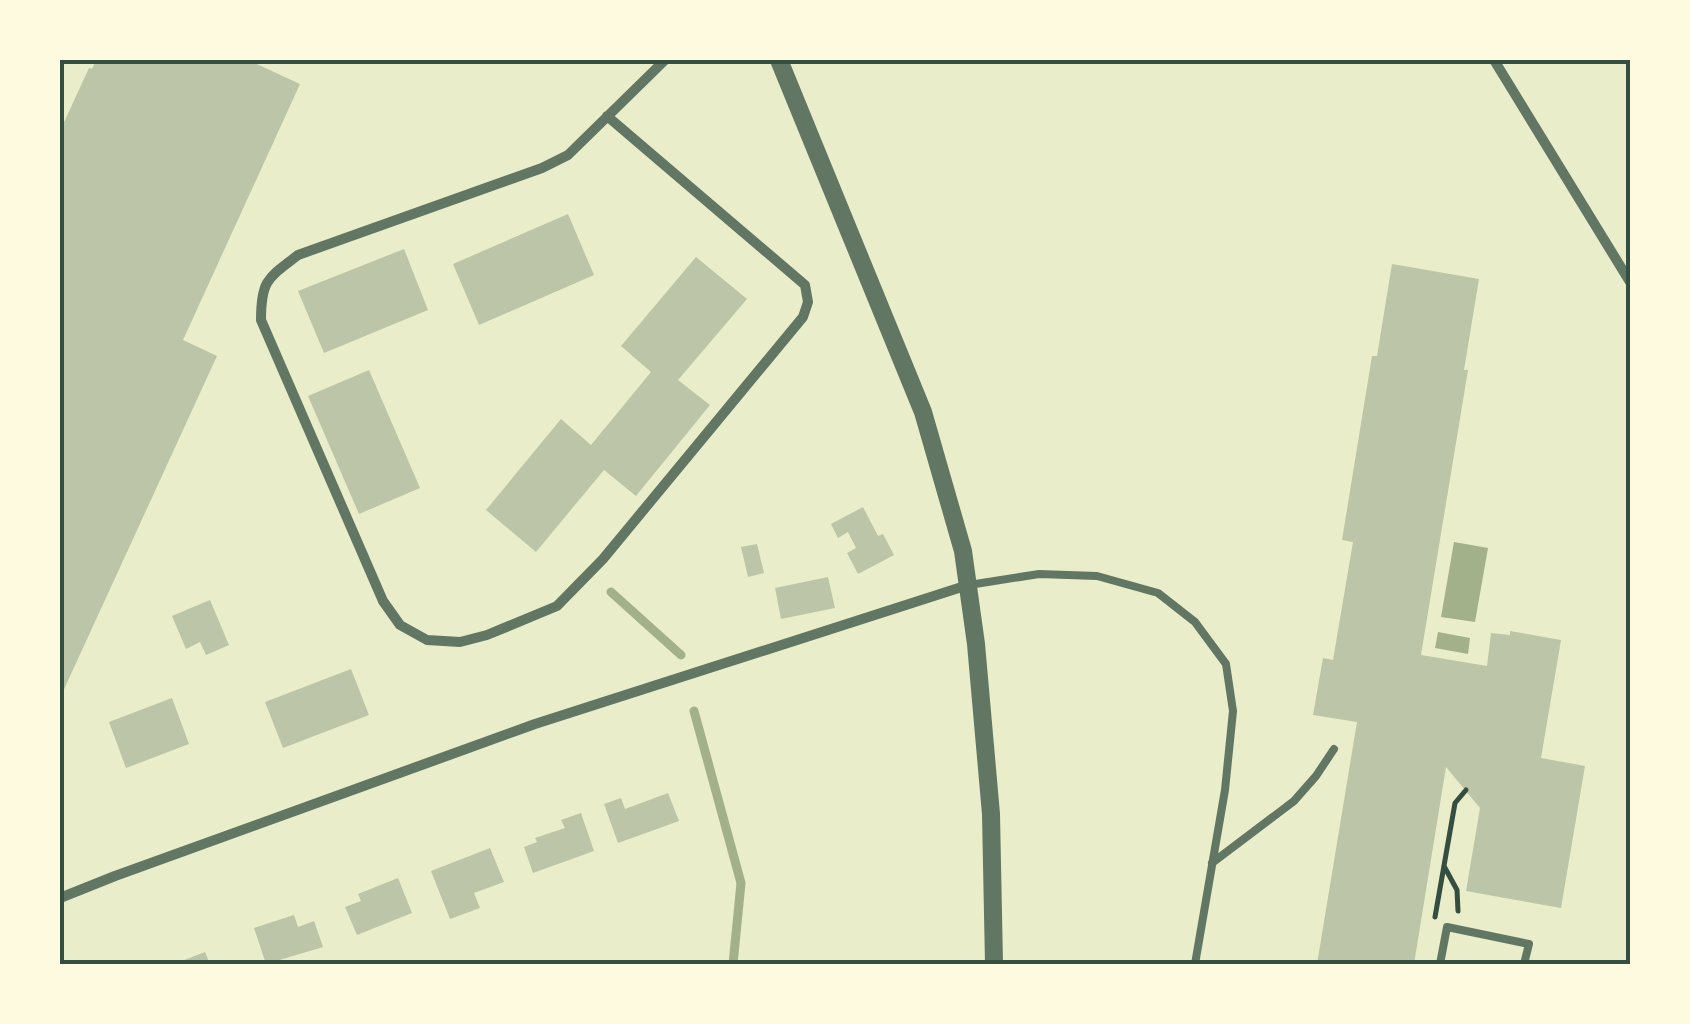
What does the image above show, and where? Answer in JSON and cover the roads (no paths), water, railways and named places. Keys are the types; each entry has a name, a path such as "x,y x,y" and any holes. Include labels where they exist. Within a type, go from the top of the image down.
{"street":[{"path":"607,116 805,286 808,302 803,317 604,559 558,606 487,635 460,642 427,640 400,625 383,601 261,320 261,294 272,276 298,256 542,168 568,155 607,116 665,60"},
{"path":"778,60 923,412 963,551 976,644 990,814 994,964"},
{"path":"1494,60 1630,282"},
{"path":"60,898 535,724 968,586"}],"lane":[{"path":"968,586 1040,574 1097,576 1158,592 1195,622 1226,664 1232,711 1225,790 1195,964"},
{"path":"1212,863 1294,801 1334,748"},
{"path":"1440,964 1447,928 1529,944 1524,964"}],"waterway":[{"path":"611,592 681,655"},
{"path":"694,711 741,883 733,964"}]}
